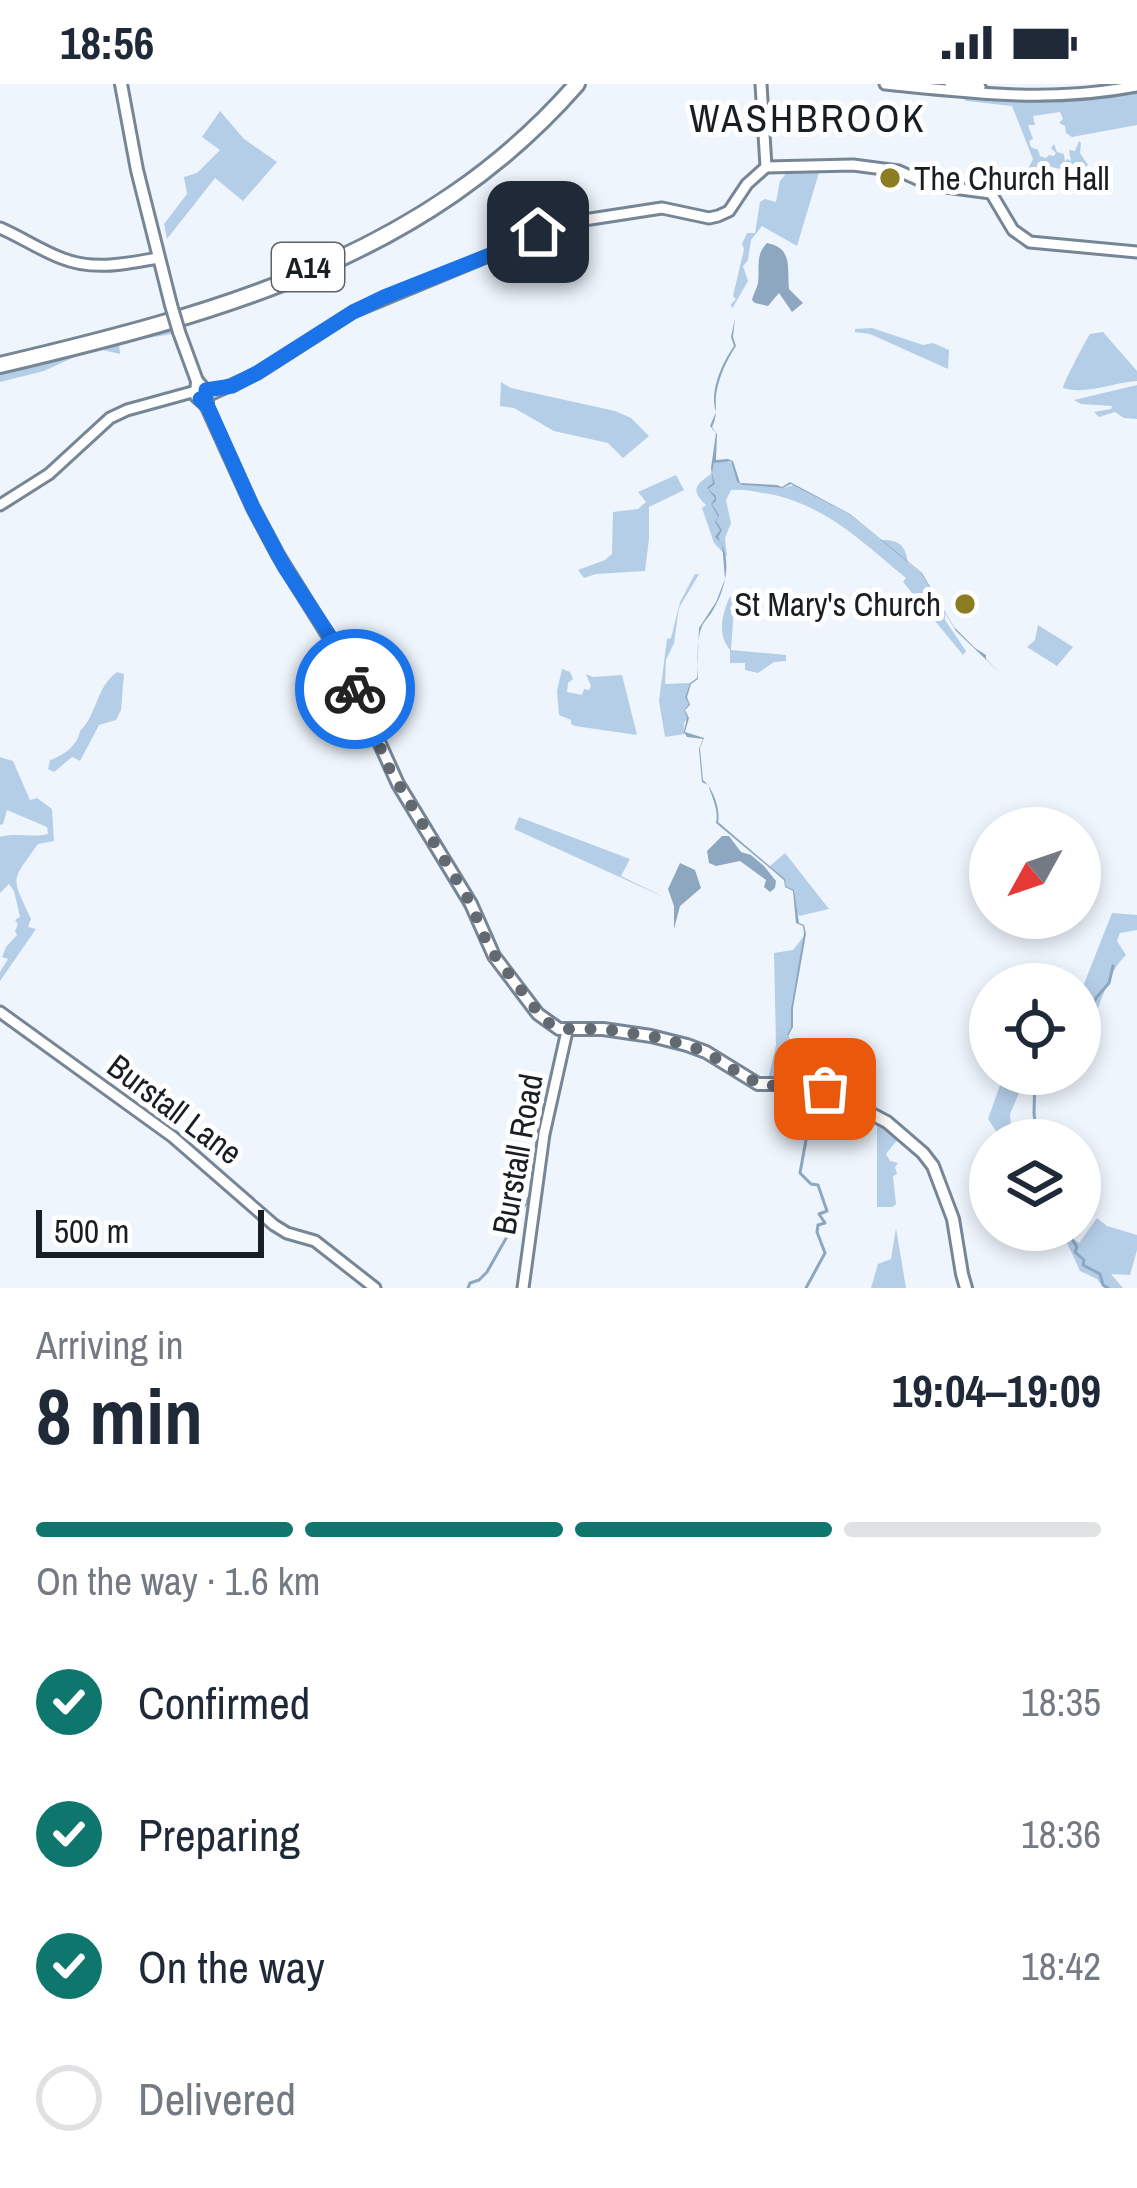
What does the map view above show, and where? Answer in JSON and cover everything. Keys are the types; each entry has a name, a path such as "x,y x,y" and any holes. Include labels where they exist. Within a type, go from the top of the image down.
{"highway":[{"name":"A14","path":"0,362 200,314 346,256 436,208 472,182 527,137 573,84"}],"main road":[{"path":"122,84 158,258 202,394 269,539 339,653 398,784 473,908 489,948 548,1024 667,1039 706,1052 758,1084 825,1089 895,1128 929,1160 953,1219 966,1288"}],"street":[{"path":"761,84 766,167"},
{"path":"885,84 1032,97 1137,86"},
{"path":"950,84 1042,91 1113,84"},
{"path":"0,506 49,474 110,418 127,410 202,394 257,373 368,304 559,225 662,208 718,216 729,211 747,184 766,167 839,164 898,171 923,184 991,193 1013,230 1030,242 1137,253"},
{"path":"0,228 80,264 107,266 158,258"},
{"name":"Burstall Lane","path":"0,1012 185,1147 278,1228 315,1241 375,1288"},
{"name":"Burstall Road","path":"524,1288 544,1134 567,1030"}],"shaded area":[{"path":"1137,88 1137,125 1072,137 1059,123 1063,119 1060,112 1033,116 1035,125 1028,125 1033,139 1029,141 1040,156 1054,156 1054,144 1065,162 1071,161 1069,150 1075,151 1079,141 1088,165 1073,170 1047,166 1043,175 1028,169 1033,159 1012,106 966,101 961,95 1078,101"},
{"path":"220,111 244,139 277,162 243,201 215,178 167,239 164,224 187,194 184,177 197,173 220,150 202,137"},
{"path":"821,166 797,246 762,226 751,240 743,266 748,281 732,309 742,244 747,233 755,233 760,202 776,202 780,181 789,170"},
{"path":"767,243 785,254 789,289 803,303 792,312 779,293 768,306 752,300 759,257"},
{"path":"735,318 736,346 719,383 716,411 715,387 734,346"},
{"path":"173,324 192,380 192,389 158,397 191,385 172,334 119,343 120,354 94,348 44,371 0,382 0,367"},
{"path":"872,328 949,350 948,369 870,334 855,332"},
{"path":"1103,332 1137,371 1137,381 1063,388 1090,334"},
{"path":"501,382 615,411 631,418 649,436 623,458 608,443 554,431 514,408 500,406"},
{"path":"1137,385 1137,419 1115,412 1099,417 1094,412 1112,406 1074,400"},
{"path":"716,412 712,427 717,434 716,460 733,461 740,483 782,487 790,482 850,514 922,573 954,627 1000,673 956,631 921,573 849,514 791,484 783,488 742,485 737,482 731,461 714,463 715,484 708,489 716,496 716,501 712,504 719,515 716,521 722,530 720,542 715,537 720,530 715,522 718,516 711,504 715,498 707,488 713,483 711,468 716,433 710,426"},
{"path":"728,460 742,485 794,485 849,514 880,540 900,544 908,563 921,573 945,613 966,651 963,655 903,582 906,578 842,527 789,499 731,490 726,500 731,523 725,538 727,557 714,543 702,508 706,505 696,491 711,474 714,462"},
{"path":"676,475 684,490 649,507 645,571 584,578 578,570 612,554 613,512 638,509 646,502 638,492"},
{"path":"699,574 679,608 674,643 666,660 665,684 690,683 685,697 690,704 684,710 688,717 685,734 665,737 659,701 667,639 671,638 680,602"},
{"path":"735,594 731,650 786,655 786,661 774,662 758,673 745,670 745,663 730,663 722,625 729,598"},
{"path":"1038,625 1073,647 1057,666 1027,647 1035,640"},
{"path":"697,666 698,679 687,697 690,705 685,710 689,718 685,732 704,738 700,748 707,785 702,782 699,749 703,739 687,737 684,732 684,710 689,704 685,697 690,683 697,678"},
{"path":"562,669 573,679 567,692 582,695 591,686 586,674 622,675 637,735 575,726 559,715"},
{"path":"117,672 124,674 116,720 99,725 80,761 72,757 54,772 48,769 50,760 76,741 105,685"},
{"path":"0,757 13,761 30,800 37,798 52,809 54,841 38,844 18,874 17,887 31,919 28,927 36,929 0,981 8,959 2,957 17,935 15,920 20,917 9,884 0,893 0,837 48,834 47,827 7,810 0,825"},
{"path":"708,786 718,822 785,879 786,886 794,890 799,923 806,934 788,1036 795,1052 796,1081 787,1035 804,933 796,923 793,891 785,887 784,880 716,823"},
{"path":"519,817 630,859 621,876 668,899 514,829"},
{"path":"722,836 729,836 741,852 764,866 776,881 775,888 770,892 764,887 766,880 740,861 709,863 707,851"},
{"path":"785,853 829,909 799,916 794,890 770,866"},
{"path":"680,863 695,870 701,888 680,906 674,929 668,889"},
{"path":"1112,913 1137,915 1137,930 1120,933 1117,941 1126,955 1101,1000 1101,963 1092,963"},
{"path":"804,936 787,1035 796,1063 794,1080 768,1080 776,1045 774,953 793,950"},
{"path":"997,1095 1018,1095 1010,1119 988,1119"},
{"path":"877,1119 901,1135 886,1154 898,1163 892,1207 877,1207"},
{"path":"1101,1221 1137,1235 1130,1275 1111,1274 1123,1288 1104,1288 1080,1271 1071,1251 1101,1251"},
{"path":"896,1228 906,1288 871,1288 878,1264 891,1259"}],"waterway":[{"path":"1101,992 1113,966"},
{"path":"796,1085 801,1105 793,1117 808,1129 800,1173 818,1185 827,1211 819,1214 825,1223 818,1225 817,1232 825,1253 806,1288"},
{"path":"1034,1095 1035,1119"},
{"path":"468,1288 487,1272 531,1194"},
{"path":"1075,1251 1108,1288"}],"way so far":[{"path":"355,689 390,770 471,904 489,948 548,1024 567,1030 651,1036 706,1052 766,1086 800,1084 825,1089"}],"place":[{"name":"The Church Hall","path":"890,178"},
{"name":"St Mary's Church","path":"965,604"}],"district":[{"name":"WASHBROOK","path":"808,118"}],"route":[{"path":"355,689 333,641 265,532 208,407 200,399 206,398 206,390 232,386 257,373 353,312 538,232"}]}
